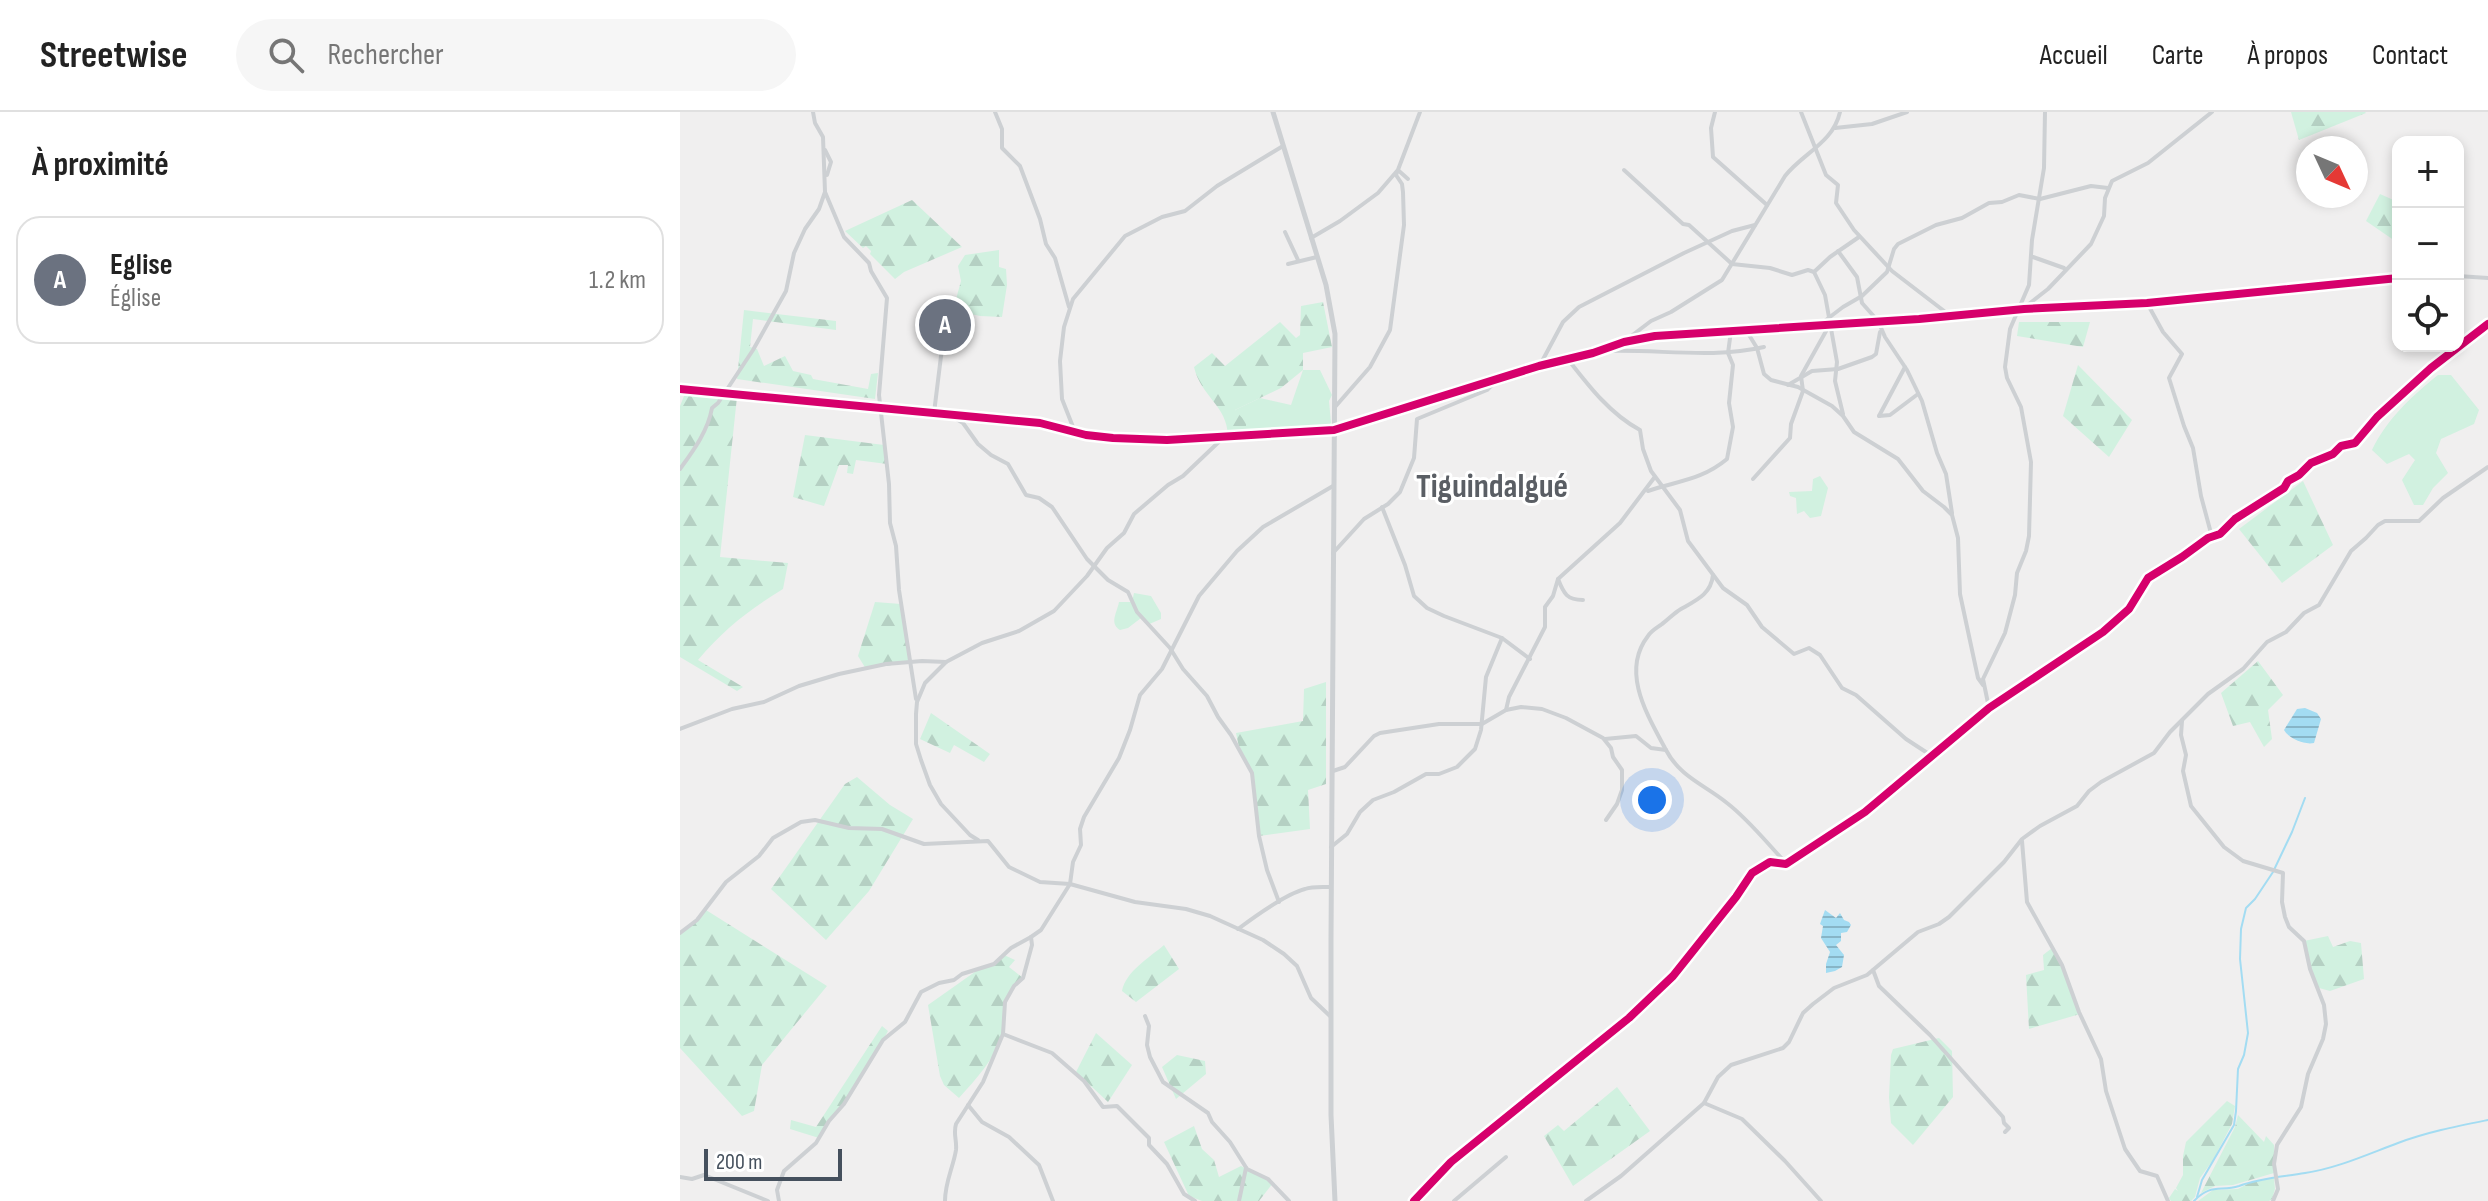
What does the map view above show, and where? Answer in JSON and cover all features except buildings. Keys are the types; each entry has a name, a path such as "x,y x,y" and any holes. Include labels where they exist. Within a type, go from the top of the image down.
{"street":[{"path":"680,469 710,419 712,408 753,350 786,291 794,253 819,209 826,177 823,137 813,112"},
{"path":"995,112 1002,129 1002,148 1020,166 1046,244 1055,258 1069,309"},
{"path":"1273,112 1334,319 1336,354 1331,847 1331,1115 1335,1201"},
{"path":"1335,408 1370,367 1390,330 1404,225 1402,184 1396,175 1420,112"},
{"path":"1715,112 1711,128 1713,157 1767,205"},
{"path":"1801,112 1826,175 1838,185 1836,203 1839,209 1889,267 1950,316"},
{"path":"1624,342 1651,321 1722,280 1791,168 1835,128 1840,112"},
{"path":"1835,128 1872,124 1907,112"},
{"path":"1983,685 1988,665 2005,633 2017,573 2029,536 2031,462 2021,407 2005,367 2010,329 2029,285 2032,240 2045,153 2045,112"},
{"path":"2021,309 2048,289 2091,244 2104,216 2108,188 2115,178 2148,163 2212,112"},
{"path":"1075,432 1062,399 1061,353 1069,309 1080,289 1125,236 1162,217 1185,211 1217,186 1283,146"},
{"path":"1311,238 1378,193 1400,169"},
{"path":"1400,169 1408,179"},
{"path":"1624,170 1732,264 1770,268 1792,275 1808,270 1814,272 1825,295 1838,369 1835,381 1843,416"},
{"path":"1753,479 1790,438 1791,424 1803,391 1801,376 1830,321 1887,272 1898,244 1936,225 1955,221 1989,203 2019,195 2040,199 2091,186 2108,188"},
{"path":"825,192 844,237 869,263 887,298 879,395 890,523 896,546 899,590 917,702 916,744 930,785 941,804 960,826 980,841"},
{"path":"1539,366 1563,322 1574,310 1706,242 1755,225"},
{"path":"1285,232 1298,260"},
{"path":"1814,272 1860,236"},
{"path":"1838,251 1857,277 1862,303 1878,321 1919,394 1946,474 1958,538 1964,616 1978,678 1989,708"},
{"path":"1288,264 1317,257"},
{"path":"2033,257 2066,268"},
{"path":"2464,276 2488,278"},
{"path":"680,389 1040,423 1113,438 1178,440 1334,430 1539,366 1655,336 1830,321 1878,321 2021,309 2147,303 2392,279"},
{"path":"2147,303 2163,332 2182,352 2169,378 2193,448 2212,537"},
{"path":"1414,1201 1451,1162 1629,1018 1673,976 1752,873 1770,862 1786,864 1865,812 1989,708 2094,638 2129,609 2148,578 2220,534 2235,519 2284,488 2310,463 2333,454 2341,446 2355,443 2377,417 2431,368 2488,324"},
{"path":"1788,385 1812,371 1838,369 1876,354 1881,329"},
{"path":"1746,330 1757,348 1764,374 1771,380 1798,387 1832,406 1859,436 1898,459 1923,491 1952,515"},
{"path":"1646,491 1700,476 1727,459 1733,427 1729,403 1733,365 1728,353 1731,331"},
{"path":"934,413 943,340"},
{"path":"1599,351 1728,353 1764,347"},
{"path":"1567,358 1598,396 1640,430 1643,449 1655,478 1679,508 1688,541 1728,594 1747,605 1762,627 1794,654 1805,648 1813,648 1842,688 1856,695 1906,739 1933,757"},
{"path":"1905,367 1879,416 1890,415 1919,394"},
{"path":"1332,553 1364,519 1400,492 1412,467 1417,419 1487,390 1497,380"},
{"path":"947,415 963,423 978,444 1008,464 1026,495 1039,498 1052,507 1081,552 1108,580 1126,588 1137,612 1207,696 1252,773 1259,836 1279,902"},
{"path":"917,702 925,683 946,662 982,643 1019,631 1054,611 1107,548 1124,533 1134,514 1183,476 1224,437"},
{"path":"1586,1201 1621,1176 1704,1103 1718,1077 1731,1065 1783,1048 1807,1009 1834,988 1873,970 1918,932 1949,917 2004,862 2022,839 2077,806 2101,782 2154,753 2208,694 2243,669 2267,642 2286,632 2304,613 2319,605 2351,551 2378,525 2385,521 2419,521 2443,498 2488,467"},
{"path":"1506,710 1509,697 1545,627 1545,605 1553,596 1558,579 1620,523 1655,478"},
{"path":"779,1201 777,1190 784,1171 816,1143 883,1040 905,1022 921,992 994,964 1011,948 1041,930 1070,884 1073,862 1081,845 1080,829 1084,817 1119,758 1140,695 1172,651 1199,596 1237,551 1278,517 1333,486"},
{"path":"1382,507 1414,596 1427,608 1502,638 1530,659"},
{"path":"1713,575 1710,588 1699,599 1650,632 1636,661 1636,679 1672,763 1685,776 1728,804 1786,864"},
{"path":"1558,579 1569,599 1583,600"},
{"path":"1331,847 1347,834 1360,812 1373,800 1426,774 1439,774 1457,767 1475,749 1482,724 1486,677 1502,638"},
{"path":"680,729 732,709 764,702 829,676 886,664 946,662"},
{"path":"1333,771 1345,767 1380,733 1439,724 1482,724 1506,710 1521,707 1542,709 1572,720 1603,738 1611,748 1622,770 1623,784 1617,804 1606,820"},
{"path":"2182,721 2181,735 2186,755 2183,771 2191,806 2224,847 2243,861 2283,873 2285,917 2289,927 2304,941 2326,1015 2323,1039 2308,1074 2301,1107 2277,1145 2274,1164 2278,1189 2273,1201"},
{"path":"1603,738 1636,736 1651,748 1666,750"},
{"path":"680,933 697,920 726,882 759,856 773,838 801,822 815,820 849,828 882,829 924,844 988,841 1009,867 1040,882 1070,884 1125,900 1186,909 1275,947 1291,959 1301,972 1308,994 1331,1017"},
{"path":"2022,839 2027,902 2062,965 2101,1059 2104,1086 2125,1149 2140,1171 2155,1174 2168,1201"},
{"path":"1238,929 1306,888 1331,887"},
{"path":"945,1201 946,1180 956,1147 954,1131 983,1082 1003,1034 1005,1002 1023,978 1032,945 1031,937"},
{"path":"1873,970 1879,986 1930,1035 2003,1117 2009,1128 2005,1132"},
{"path":"1145,1016 1149,1026 1147,1045 1160,1078 1208,1113 1247,1167 1268,1179 1289,1201"},
{"path":"1003,1034 1052,1053 1084,1081 1103,1107 1117,1106 1129,1116 1149,1138 1149,1145 1167,1164 1180,1189 1192,1200"},
{"path":"1704,1103 1742,1119 1821,1201"},
{"path":"968,1105 982,1122 1009,1137 1039,1165 1053,1201"},
{"path":"1454,1201 1506,1157"},
{"path":"1239,1201 1247,1167"},
{"path":"680,1177 692,1179 704,1175 768,1201"}],"green space":[{"path":"2291,112 2366,113 2309,136 2298,136"},
{"path":"2380,194 2392,199 2392,239 2366,221"},
{"path":"912,200 962,247 904,272 895,279 866,246 863,248 845,231"},
{"path":"999,250 999,267 1006,269 1007,285 1002,317 953,310 961,281 958,266 965,255"},
{"path":"1323,302 1332,347 1303,353 1303,370 1281,388 1235,410 1246,422 1246,436 1228,436 1223,416 1202,386 1194,367 1212,353 1225,366 1280,322 1296,338 1300,335 1301,306"},
{"path":"744,310 836,321 836,330 753,319 750,347 757,349 764,366 785,356 793,371 811,375 813,379 868,389 871,374 878,373 875,399 737,379"},
{"path":"2019,322 2090,322 2083,347 2017,336"},
{"path":"2078,365 2132,420 2109,457 2063,416"},
{"path":"1303,370 1320,370 1332,395 1329,401 1331,423 1322,431 1246,436 1235,410 1260,398 1291,405"},
{"path":"2438,375 2451,375 2479,410 2474,424 2441,439 2436,453 2448,473 2433,488 2423,505 2414,505 2402,480 2415,460 2409,454 2387,464 2372,450 2401,409"},
{"path":"686,391 737,397 720,557 788,563 783,589 738,621 698,660 743,687 737,691 680,657 680,406"},
{"path":"805,435 884,445 887,464 856,460 853,474 847,473 848,465 839,465 824,506 793,497"},
{"path":"1820,476 1828,488 1821,516 1810,518 1804,511 1797,514 1796,498 1789,492 1812,491 1813,479"},
{"path":"2303,481 2333,545 2282,583 2239,529"},
{"path":"1134,593 1151,596 1161,619 1147,625 1141,618 1120,630 1114,621 1119,602 1132,602"},
{"path":"875,602 901,604 911,662 866,669 858,656"},
{"path":"2258,661 2283,695 2268,710 2272,739 2264,747 2250,722 2233,726 2221,693"},
{"path":"1326,682 1326,784 1308,790 1310,829 1259,836 1252,773 1240,752 1236,733 1303,721 1304,689"},
{"path":"931,713 990,754 984,762 954,745 950,753 920,739"},
{"path":"857,777 890,805 913,819 869,891 826,940 771,889 845,784"},
{"path":"706,910 827,986 762,1065 754,1111 742,1116 680,1048 680,933"},
{"path":"2328,936 2333,947 2350,941 2361,943 2364,979 2330,991 2319,988 2310,969 2304,941"},
{"path":"1164,945 1179,969 1136,1002 1122,991 1124,984 1139,965"},
{"path":"2052,948 2062,965 2080,1014 2029,1029 2026,975 2044,970 2043,955"},
{"path":"1004,955 1015,960 1009,967 1023,978 1007,999 1002,1035 994,1053 959,1098 944,1085 940,1076 928,1005"},
{"path":"882,1026 888,1031 883,1040 819,1138 790,1129 791,1120 816,1127"},
{"path":"1096,1033 1132,1065 1108,1102 1076,1072"},
{"path":"1939,1038 1952,1051 1953,1097 1913,1145 1891,1123 1891,1055 1893,1049"},
{"path":"1177,1055 1205,1061 1206,1074 1176,1099 1162,1067"},
{"path":"1617,1087 1650,1131 1573,1186 1544,1136 1558,1125 1564,1131"},
{"path":"2227,1101 2235,1106 2232,1124 2200,1178 2195,1197 2191,1201 2171,1201 2169,1198 2175,1189 2178,1191 2176,1188 2183,1175 2186,1142"},
{"path":"2238,1115 2264,1142 2266,1136 2274,1145 2274,1173 2233,1185 2215,1186 2201,1193 2235,1127"},
{"path":"1194,1126 1202,1149 1214,1160 1219,1177 1241,1166 1273,1183 1259,1201 1202,1201 1189,1196 1164,1142"},
{"path":"2274,1178 2275,1189 2269,1201 2198,1201 2213,1190 2238,1189 2249,1183"}],"water":[{"path":"2305,708 2317,713 2321,719 2314,743 2297,741 2284,730 2297,709"},
{"path":"1825,910 1836,918 1840,913 1851,925 1847,932 1841,933 1841,941 1836,945 1844,955 1842,967 1826,973 1830,952 1821,938 1823,926 1820,924"}],"waterway":[{"path":"2197,1197 2202,1180 2234,1125 2238,1069 2248,1033 2240,959 2241,929 2246,908 2273,872 2305,798"},
{"path":"2194,1201 2211,1190 2329,1168 2420,1136 2488,1120"}],"cycle path":[{"path":"680,389 1040,423 1086,435 1113,438 1167,440 1334,430 1539,366 1655,336 2147,303 2392,279"},
{"path":"1414,1201 1451,1162 1629,1018 1673,976 1752,873 1770,862 1786,864 1865,812 1989,708 2103,632 2129,609 2148,578 2208,538 2220,534 2235,519 2284,488 2288,481 2311,463 2333,454 2341,446 2355,443 2377,417 2431,368 2488,324"}],"place":[{"name":"Eglise","path":"945,325"}],"district":[{"name":"Tiguindalgué","path":"1492,486"}]}
